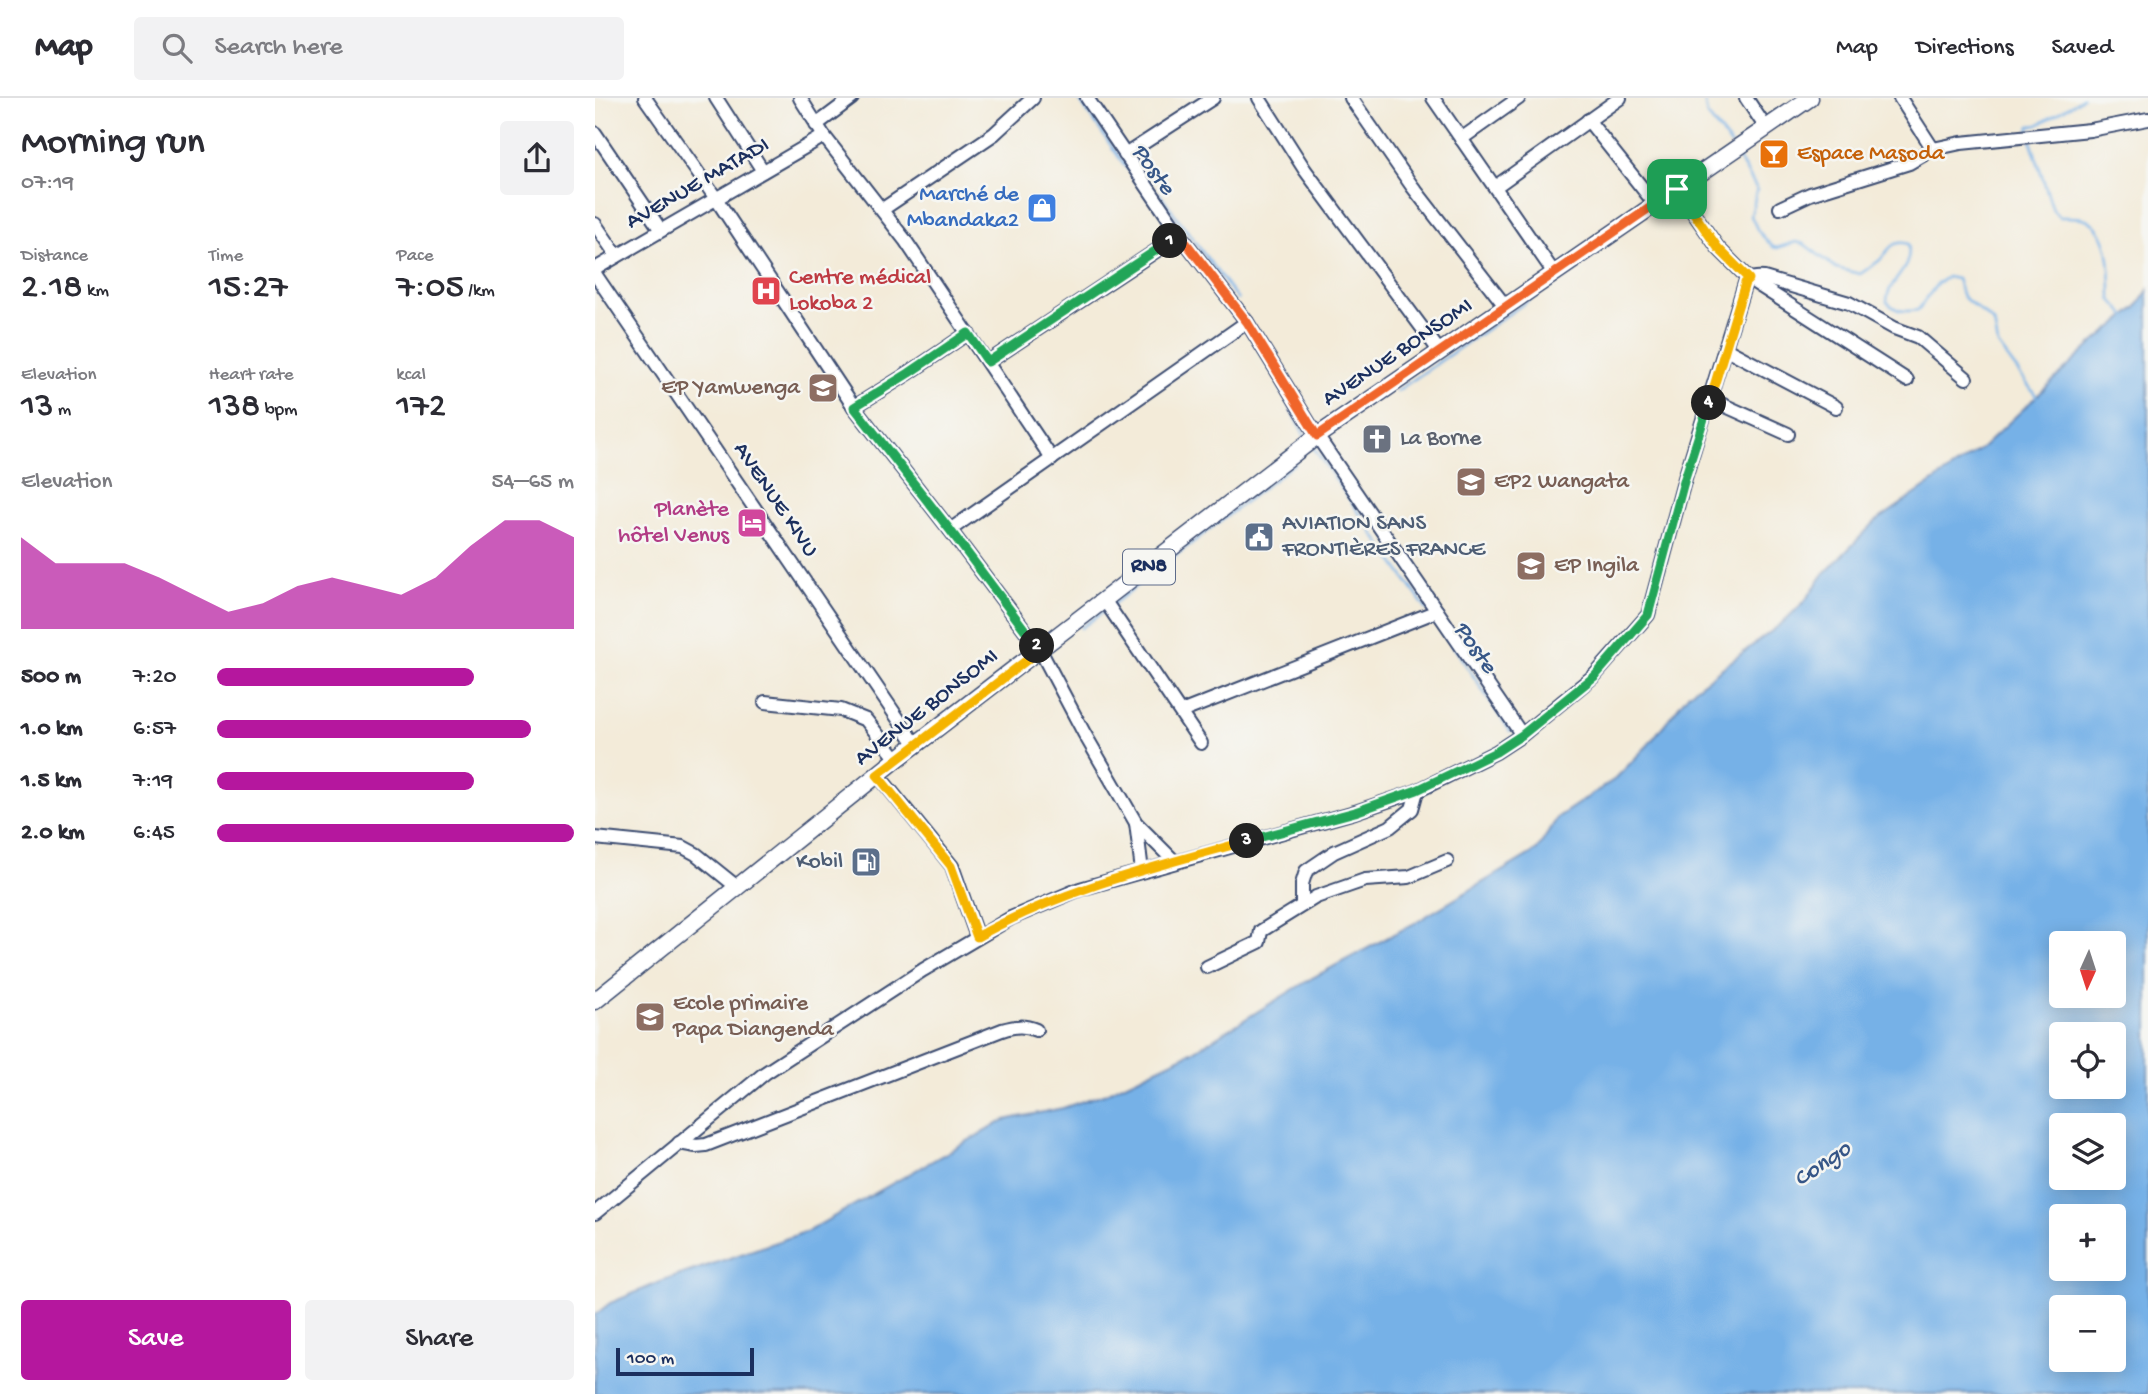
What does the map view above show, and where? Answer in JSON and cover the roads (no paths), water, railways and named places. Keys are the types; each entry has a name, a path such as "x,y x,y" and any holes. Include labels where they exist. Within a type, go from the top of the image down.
{"main road":[{"name":"AVENUE BONSOMI","path":"595,1001 897,759 1317,436 1810,98"}],"street":[{"path":"645,98 715,197 854,407 1040,650 1136,823 1174,861"},
{"path":"716,98 763,171"},
{"path":"800,98 824,136 883,209 1052,459"},
{"path":"816,124 852,98"},
{"path":"883,209 1004,127 1033,98"},
{"path":"1087,98 1180,235 1247,322 1317,436 1522,735"},
{"path":"1125,155 1213,98"},
{"path":"1259,98 1305,170 1440,352"},
{"path":"1351,98 1412,186 1506,307"},
{"path":"1433,98 1554,273"},
{"path":"1461,139 1519,98"},
{"path":"1495,187 1620,98"},
{"path":"1746,98 1766,128"},
{"path":"1900,98 1933,149"},
{"path":"1780,208 1810,194 1909,163 1933,149 1961,143 2090,130 2148,119"},
{"path":"1588,120 1655,204"},
{"path":"595,133 660,229"},
{"name":"AVENUE MATADI","path":"595,272 660,229 824,136"},
{"path":"1677,189 1718,248 1749,279 1907,380"},
{"path":"595,224 617,256"},
{"path":"988,362 1180,235"},
{"name":"AVENUE KIVU","path":"595,272 599,286 916,745"},
{"path":"595,1213 765,1073 1011,918 1080,889 1355,812 1417,790 1496,752 1522,735 1595,676 1648,615 1685,478 1745,283 1749,279 1764,278 1849,303 1894,328 1918,337 1966,378"},
{"path":"950,530 1247,322"},
{"path":"854,407 968,333"},
{"path":"1725,349 1836,407"},
{"path":"1710,399 1788,433"},
{"path":"1105,601 1201,743"},
{"path":"1181,712 1437,611"},
{"path":"765,702 841,710 866,720 897,759"},
{"path":"877,775 951,866 977,937"},
{"path":"1302,905 1302,884 1306,871 1334,852 1390,827 1412,809 1417,790"},
{"path":"1136,823 1142,871"},
{"path":"595,838 683,848 696,853 737,887"},
{"path":"1207,967 1259,942 1261,931 1316,897 1365,880 1409,877 1447,861"},
{"path":"679,1143 706,1145 1002,1030 1015,1026 1028,1026 1036,1030"}],"water":[{"name":"Congo","path":"2148,290 2148,1394 595,1394 595,1315 610,1303 663,1281 808,1231 1005,1120 1063,1108 1106,1093 1192,1052 1312,978 1413,924 1537,850 1558,817 1615,779 1648,745 1689,693 1781,624 1804,602 1824,574 1875,522 1982,448 2092,344 2136,308"}],"waterway":[{"name":"Poste","path":"1078,98 1128,170"},
{"path":"1704,98 1707,115 1731,145"},
{"path":"2028,132 2030,126 2038,125 2083,98"},
{"path":"2031,141 2053,210 2059,217 2086,219 2101,233 2108,254 2111,299 2127,317"},
{"path":"1736,154 1757,189 1751,216 1758,231 1773,247 1796,242 1804,244 1836,268 1860,274 1880,260 1894,244 1908,244 1907,262 1891,288 1887,302 1901,310 1918,310 1937,284 1947,277 1957,279 1963,297 1994,322 1998,345 2037,397"},
{"path":"1159,193 1238,300"},
{"path":"1397,391 1539,293"},
{"name":"Poste","path":"1280,387 1306,438"},
{"name":"Poste","path":"1313,447 1427,610"},
{"path":"1112,605 1295,463"},
{"path":"1081,628 1107,609"},
{"name":"Poste","path":"1434,617 1510,731"}],"place":[{"name":"Espace Masoda","path":"1774,154"},
{"name":"Marché de Mbandaka2","path":"1042,208"},
{"name":"Centre médical Lokoba 2","path":"766,291"},
{"name":"EP Yamwenga","path":"823,388"},
{"name":"La Borne","path":"1377,439"},
{"name":"EP2 Wangata","path":"1471,482"},
{"name":"Planète hôtel Venus","path":"752,523"},
{"name":"AVIATION SANS FRONTIÈRES FRANCE","path":"1259,537"},
{"name":"EP Ingila","path":"1531,566"},
{"name":"Kobil","path":"866,862"},
{"name":"Ecole primaire Papa Diangenda","path":"650,1017"}]}
